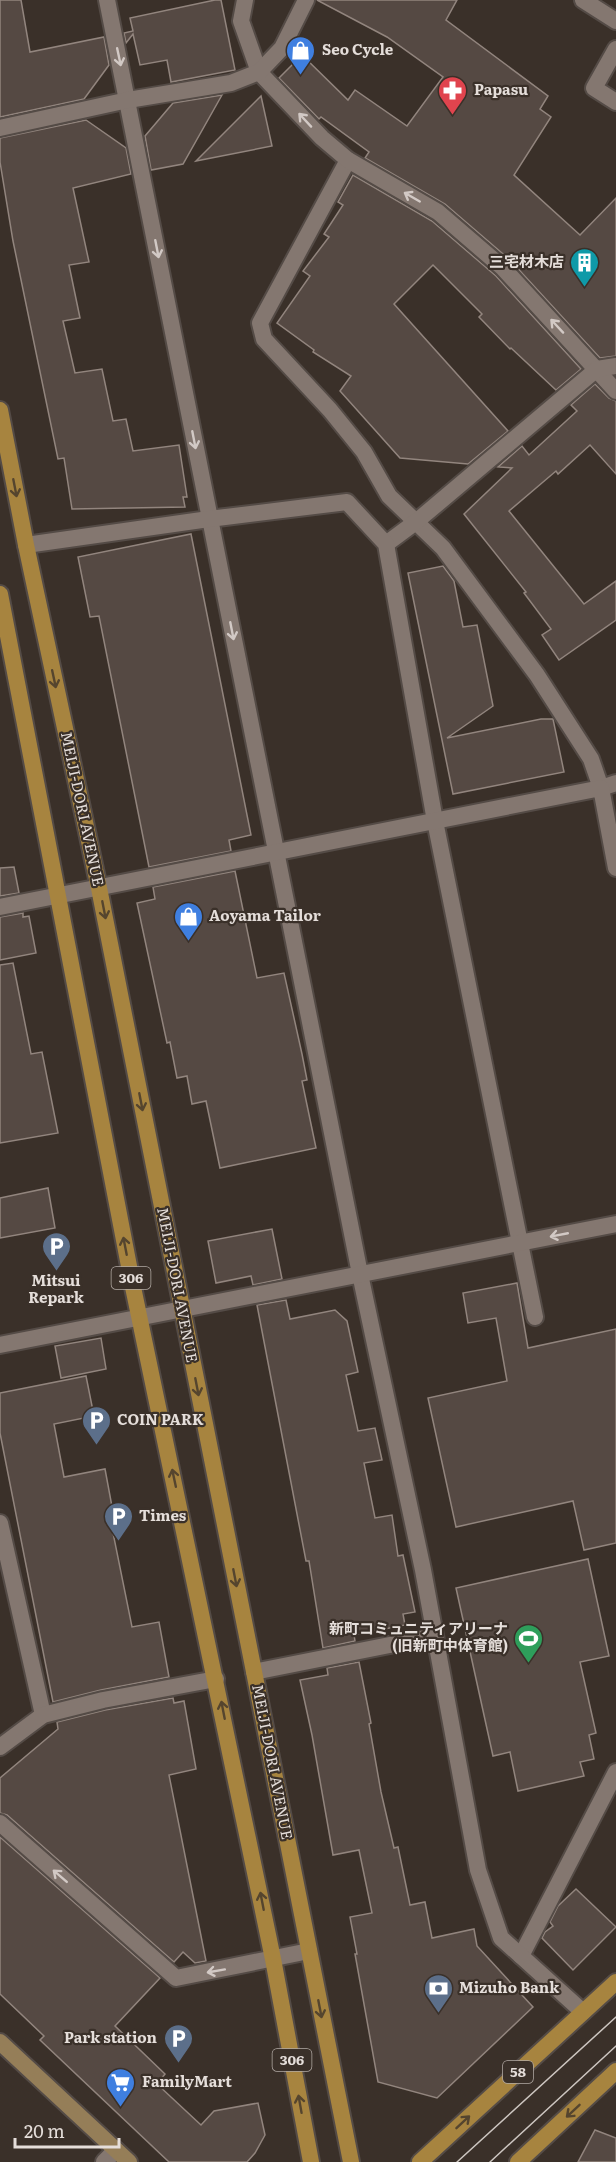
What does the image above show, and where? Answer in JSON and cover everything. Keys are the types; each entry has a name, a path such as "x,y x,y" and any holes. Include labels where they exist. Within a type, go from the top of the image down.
{"main road":[{"name":"MEIJI-DORI AVENUE","path":"0,410 26,545 99,888 351,2162"},
{"name":"306","path":"0,594 140,1317 273,1959 311,2162"},
{"name":"58","path":"420,2162 616,1982"},
{"path":"0,2042 129,2162"},
{"path":"518,2162 616,2071"}],"street":[{"path":"107,0 360,1274 435,1636 478,1870 501,1938 583,2012"},
{"path":"245,0 242,21 258,72 322,138 348,160 438,212 503,268 616,391"},
{"path":"0,128 128,100 231,83 258,72 282,48 306,0"},
{"path":"583,0 616,21"},
{"path":"616,50 594,88 616,102"},
{"path":"348,160 260,323 264,339 330,410 364,452 389,496 443,548 537,675 608,785 616,868"},
{"path":"386,544 417,521 597,369 616,366"},
{"path":"26,545 347,502 386,544 435,820 535,1317"},
{"path":"0,907 608,785"},
{"path":"0,1345 616,1224"},
{"path":"0,1523 43,1715"},
{"path":"254,1672 435,1636"},
{"path":"0,1747 43,1715 103,1700 216,1679"},
{"path":"521,1956 616,1772"},
{"path":"0,1823 176,1978 309,1951"},
{"path":"104,2162 116,2150"}],"building":[{"path":"0,0 21,0 30,52 104,37 109,65 84,99 0,117"},
{"path":"221,0 235,70 171,82 167,60 140,65 133,34 126,43 124,33 133,31 130,18"},
{"path":"317,0 457,0 446,20 548,96 540,109 551,117 514,175 580,235 616,198 616,356 600,358 510,260 445,204 365,158 369,152 321,117 319,119 279,78 302,55 348,100 355,90 407,126 443,77 387,37"},
{"path":"222,95 183,164 151,170 145,136 173,103"},
{"path":"261,96 272,146 196,161"},
{"path":"86,120 126,148 131,174 73,188 89,262 69,265 80,318 63,321 75,373 102,369 113,421 126,419 133,451 179,445 187,497 183,497 185,507 72,509 64,458 58,459 13,241 0,162 0,138"},
{"path":"353,175 432,221 496,276 581,369 556,390 510,349 479,317 482,314 433,265 394,304 508,431 468,464 400,458 340,391 351,376 313,352 314,350 277,323 310,276 303,271 329,237 324,234 343,205 338,202"},
{"path":"595,384 609,398 616,401 616,474 590,445 558,474 556,471 509,511 584,604 616,581 616,620 559,660 542,635 551,629 524,593 526,592 464,514 512,468 498,467 522,446 529,455 577,411 571,405"},
{"path":"191,534 251,835 229,840 231,851 149,867 99,616 90,617 78,557"},
{"path":"443,566 454,581 463,627 477,625 493,706 447,738 541,719 553,719 564,772 453,794 408,573"},
{"path":"14,867 19,893 0,896 0,868"},
{"path":"235,871 257,978 284,973 307,1080 302,1081 316,1148 220,1168 206,1101 192,1104 187,1076 177,1078 170,1042 167,1043 137,903 155,899 153,887"},
{"path":"23,913 23,917 29,916 36,953 0,960 0,917"},
{"path":"13,963 31,1054 42,1052 58,1133 0,1143 0,965"},
{"path":"48,1188 55,1228 0,1238 0,1198"},
{"path":"272,1229 282,1279 253,1285 251,1276 216,1283 208,1241"},
{"path":"517,1283 528,1348 616,1329 616,1543 584,1550 573,1501 456,1527 428,1398 507,1381 496,1318 468,1323 463,1293"},
{"path":"286,1300 290,1319 335,1310 347,1321 358,1372 346,1375 358,1431 375,1428 382,1460 364,1463 375,1518 392,1515 398,1556 403,1555 415,1612 403,1614 405,1625 354,1635 355,1641 323,1648 309,1561 306,1561 257,1305"},
{"path":"101,1338 106,1369 61,1378 55,1346"},
{"path":"86,1376 94,1416 54,1424 64,1477 105,1469 113,1512 109,1513 132,1627 159,1622 169,1677 53,1702 0,1433 0,1393"},
{"path":"588,1559 609,1656 580,1662 596,1733 589,1735 594,1759 580,1762 584,1776 518,1791 510,1752 493,1756 456,1588"},
{"path":"359,1662 381,1792 394,1848 398,1847 410,1905 425,1902 432,1938 474,1929 477,1946 533,2007 437,2098 378,2082 350,1917 372,1913 359,1850 333,1855 300,1680 328,1675 327,1668"},
{"path":"173,1698 174,1703 184,1701 196,1769 169,1775 206,1961 195,1963 183,1952 174,1962 7,1815 0,1813 0,1778 58,1729 57,1722 105,1710"},
{"path":"0,1837 160,1978 115,2026 165,2074 157,2084 201,2125 214,2111 258,2103 265,2135 247,2162 169,2162 40,2040 44,2036 0,1994"},
{"path":"576,1889 616,1927 573,1970 542,1938 545,1932 553,1926 550,1922 558,1906"},
{"path":"595,2130 616,2138 616,2162 578,2162"}],"tram line":[{"path":"457,2162 616,2017"},
{"path":"490,2162 616,2046"}],"place":[{"name":"Seo Cycle","path":"301,76"},
{"name":"Papasu","path":"453,116"},
{"name":"三宅材木店","path":"585,288"},
{"name":"Aoyama Tailor","path":"188,942"},
{"name":"Mitsui Repark","path":"56,1272"},
{"name":"COIN PARK","path":"96,1446"},
{"name":"Times","path":"118,1542"},
{"name":"新町コミュニティアリーナ (旧新町中体育館)","path":"529,1664"},
{"name":"Mizuho Bank","path":"438,2014"},
{"name":"Park station","path":"178,2064"},
{"name":"FamilyMart","path":"121,2108"}]}
